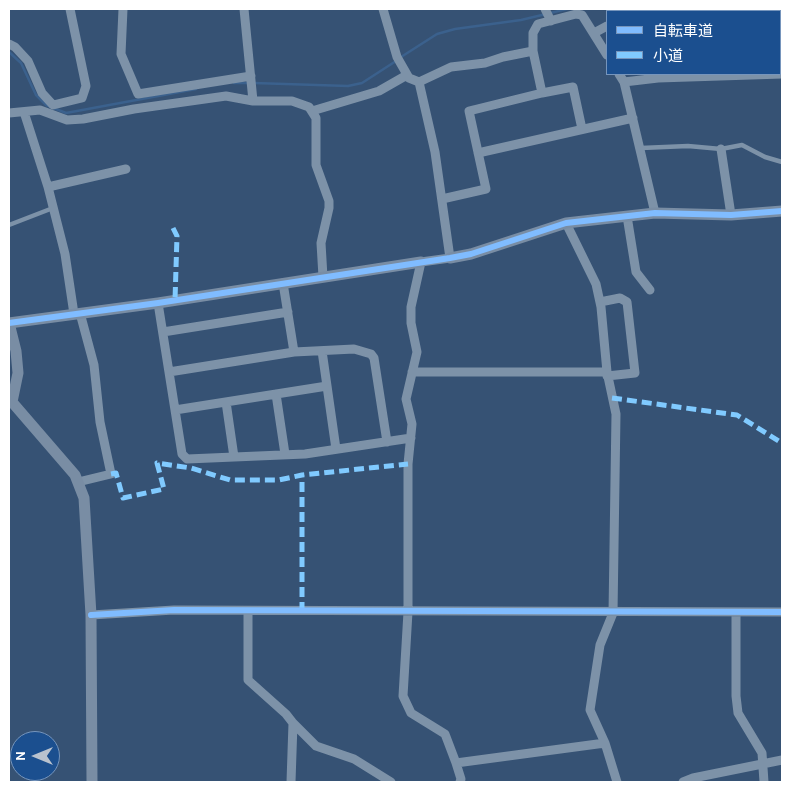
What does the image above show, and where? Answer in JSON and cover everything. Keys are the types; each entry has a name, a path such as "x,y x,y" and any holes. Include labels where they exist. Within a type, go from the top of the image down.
{"street":[{"path":"9,44 15,47 28,61 42,93 53,105 82,98 86,86 70,9"},
{"path":"124,9 121,54 138,94 251,78"},
{"path":"244,9 252,98"},
{"path":"384,9 398,59 407,75 419,82 442,199 450,258"},
{"path":"542,93 533,51 535,27 547,13 582,15 606,53"},
{"path":"594,33 606,27"},
{"path":"419,82 451,67 485,63 533,51"},
{"path":"312,111 378,91 407,75"},
{"path":"620,75 624,82 641,148 655,213"},
{"path":"624,82 658,76 749,77 771,75"},
{"path":"442,199 486,189 469,111 573,87 582,129"},
{"path":"9,113 40,110 67,120 83,119 134,109 226,96 292,100 310,107 316,118 314,153 316,165 329,201 321,243 324,277"},
{"path":"44,112 49,101"},
{"path":"24,112 48,187 65,254 77,314 94,365 100,422 111,474 78,482"},
{"path":"478,153 633,118"},
{"path":"721,149 731,215"},
{"path":"48,187 126,170"},
{"path":"92,782 91,615 86,515 78,482 49,443 10,403 18,374 16,351 9,322 158,303 450,258 471,254 566,223 655,213 731,215 782,211"},
{"path":"627,216 636,272 650,290"},
{"path":"566,223 596,284 600,302 607,374 616,414 613,613 600,646 590,710 605,743 617,782"},
{"path":"421,262 411,307 411,323 417,352 406,399 412,424 408,464 408,612 403,696 412,713 445,734 456,763 461,779 460,782"},
{"path":"283,283 294,352"},
{"path":"412,372 635,373 627,302 620,298 600,302"},
{"path":"158,303 182,454 187,459 285,454 411,438"},
{"path":"163,332 288,312"},
{"path":"169,372 294,352 354,349 371,354 374,358 387,442"},
{"path":"322,350 336,449"},
{"path":"175,410 327,386"},
{"path":"276,394 285,454"},
{"path":"226,402 234,457"},
{"path":"91,615 174,610 613,613 782,612"},
{"path":"248,611 248,680 286,714 293,724 316,746 354,759 391,782"},
{"path":"736,613 736,696 738,713 762,753 764,782"},
{"path":"291,782 293,724"},
{"path":"456,763 605,743"},
{"path":"682,782 693,778 782,760"}],"lane":[{"path":"641,148 688,146 721,149 742,146 764,157 782,162"},
{"path":"9,225 53,208"}],"waterway":[{"path":"401,57 437,34 455,29 521,20 567,9"},
{"path":"9,52 21,63 36,95 46,105 66,113 196,89"},
{"path":"254,83 348,86 362,83 396,61"},
{"path":"234,83 248,83"}],"marked path":[{"path":"173,228 177,236 175,300"},
{"path":"612,398 737,415 782,443"},
{"path":"111,474 116,473 123,498 164,489 157,463 191,468 230,480 279,480 302,475 408,464"},
{"path":"302,475 302,612"}],"cycle path":[{"path":"9,323 158,303 450,258 471,254 566,223 655,213 731,215 782,211"},
{"path":"91,615 174,610 782,612"}]}
